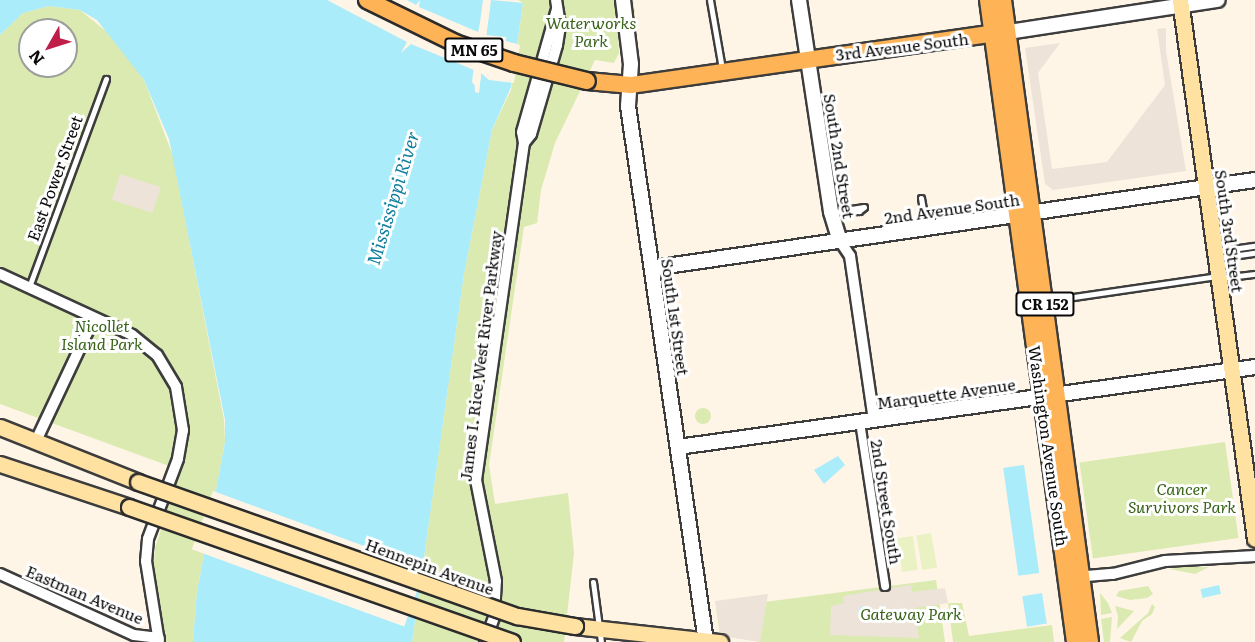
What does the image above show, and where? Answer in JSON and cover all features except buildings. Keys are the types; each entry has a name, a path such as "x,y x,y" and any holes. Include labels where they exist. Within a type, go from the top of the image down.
{"main road":[{"name":"3rd Avenue South","path":"367,0 467,47 587,81 632,85 808,58 1000,33"},
{"name":"Washington Avenue South","path":"988,0 1000,33 1026,215 1073,577 1075,642"},
{"name":"Washington Avenue South","path":"1000,33 1003,0"},
{"name":"South 3rd Street","path":"1180,2 1255,539"},
{"name":"Washington Avenue South","path":"1026,215 1045,301 1050,395"},
{"name":"Hennepin Avenue","path":"0,427 35,443 138,482 517,616 575,627 600,635 710,641"},
{"path":"0,464 512,642"},
{"name":"Washington Avenue South","path":"1073,577 1090,642"}],"street":[{"name":"South 1st Street","path":"623,0 632,85 628,106 678,447 710,641"},
{"name":"South 2nd Street","path":"799,0 831,212 840,241 850,256 867,421"},
{"name":"3rd Avenue South","path":"1000,33 1180,2 1218,0"},
{"name":"James I. Rice West River Parkway","path":"485,642 494,617 496,581 476,480 524,143 531,134 557,45 560,25 557,5"},
{"name":"2nd Avenue South","path":"653,268 1255,180"},
{"path":"0,274 132,335 163,363 176,387 183,430 178,459 148,539 147,584 159,640"},
{"path":"35,443 94,318"},
{"name":"Marquette Avenue","path":"678,447 1255,367"},
{"name":"2nd Street South","path":"867,421 885,586"},
{"path":"1073,577 1120,573 1165,561 1255,556"},
{"name":"Eastman Avenue","path":"0,574 134,635 159,640"}],"lane":[{"path":"710,0 722,71"},
{"name":"East Power Street","path":"28,287 106,79"},
{"path":"921,198 926,227"},
{"path":"831,212 846,210"},
{"path":"1215,255 1255,246"},
{"path":"1215,255 1255,253"},
{"path":"1045,301 1255,274"},
{"path":"593,582 600,635"}],"green space":[{"name":"Waterworks Park","path":"518,0 633,0 635,13 618,33 619,53 614,63 595,60 555,143 541,190 537,223 524,227 489,465 495,504 568,493 574,553 564,642 412,642 464,274 492,130 511,90 523,3"},
{"name":"Nicollet Island Park","path":"49,6 80,10 113,37 144,80 173,156 224,420 225,442 197,592 193,642 165,642 153,577 155,548 180,470 0,404 0,35 23,13"},
{"path":"700,408 706,408 711,416 709,422 700,424 695,419 695,413"},
{"name":"Cancer Survivors Park","path":"1225,442 1238,538 1093,559 1079,462"},
{"path":"931,533 937,567 922,570 916,536"},
{"path":"913,536 918,570 902,572 897,538"},
{"path":"1185,567 1209,567 1195,574 1169,569"},
{"name":"Gateway Park","path":"936,580 945,642 761,642 720,635 716,608"},
{"path":"1148,586 1153,594 1147,598 1130,600 1116,596 1119,591"},
{"path":"1100,593 1108,603 1112,613 1101,615"},
{"path":"948,603 962,603 969,636 1052,625 1054,642 953,642"},
{"path":"1152,604 1155,607 1152,614 1142,621 1131,642 1120,638 1148,613"},
{"path":"1115,606 1134,611 1117,629 1118,616"},
{"path":"1112,617 1110,642 1104,642 1101,619"}],"shaded area":[{"path":"1166,28 1166,51 1186,171 1053,190 1045,184 1025,48 1060,43 1038,73 1052,169 1107,162 1165,85 1157,29"},
{"path":"120,174 161,187 153,213 112,200"},
{"path":"911,585 912,592 945,588 948,603 914,608 919,638 830,635 831,606 844,603 843,596"},
{"path":"768,594 760,642 721,636 715,601"}],"water":[{"name":"Mississippi River","path":"0,0 483,0 472,82 479,91 491,0 523,3 511,87 492,130 464,274 412,642 193,642 197,592 225,442 225,420 169,139 144,80 97,20 80,10 49,6 23,13 0,35"},
{"path":"838,456 845,465 824,484 814,470"},
{"path":"1024,465 1039,573 1018,576 1003,468"},
{"path":"1219,585 1221,594 1203,598 1200,589"},
{"path":"1042,593 1047,624 1027,627 1022,596"},
{"path":"865,606 870,608 872,613 870,618 865,620 860,618 858,613 860,608"}],"pier":[{"path":"327,0 407,0 416,5 420,0 419,7 478,32 486,0 475,82 477,87 491,0 486,35 506,37 506,41 520,45 514,83 489,80 481,73 479,93 475,92 474,70 411,44 401,53 407,42"},
{"path":"213,491 425,568 404,627 192,549"}]}
